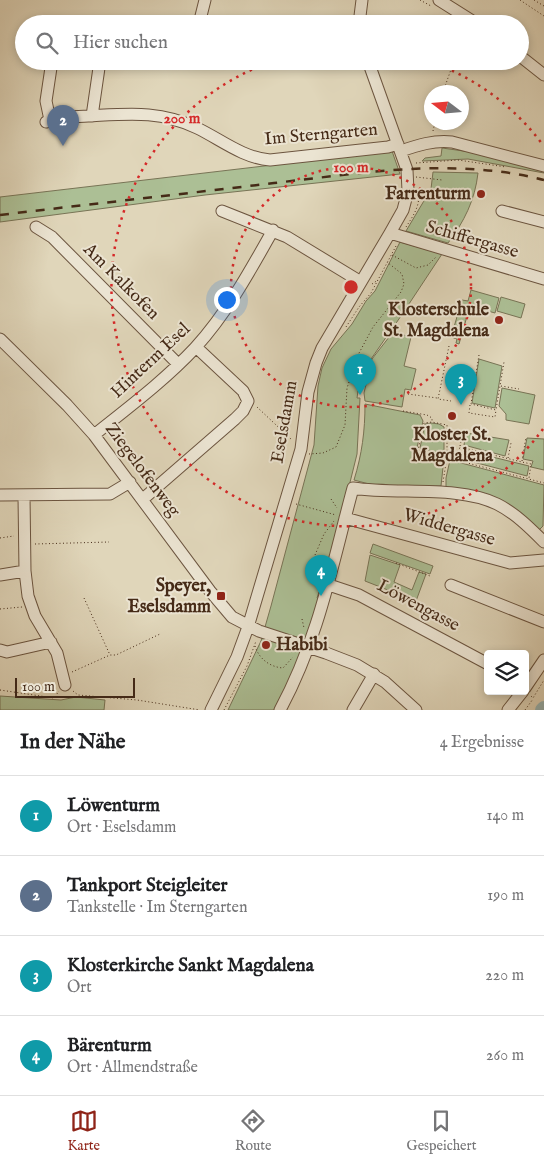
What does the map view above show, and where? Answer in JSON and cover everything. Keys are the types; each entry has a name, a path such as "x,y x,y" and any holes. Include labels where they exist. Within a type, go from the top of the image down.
{"street":[{"path":"201,15 205,0"},
{"path":"360,15 362,0"},
{"path":"439,0 463,15"},
{"path":"529,63 544,75"},
{"name":"Im Sterngarten","path":"51,70 46,101 48,121 142,113 172,118 197,128 242,152 261,159 279,159 388,147 399,148 442,141 544,166"},
{"path":"92,116 99,70"},
{"name":"Eselsdamm","path":"211,710 237,657 248,627 301,448 308,392 316,363 322,348 390,233 406,200 408,177 405,165 371,70"},
{"path":"222,211 272,230 296,242 361,282"},
{"path":"502,211 544,222"},
{"name":"Am Kalkofen","path":"36,227 52,238 178,364"},
{"name":"Hinterm Esel","path":"94,435 196,347 232,299 272,230"},
{"name":"Schiffergasse","path":"390,233 544,279"},
{"name":"Ziegelofenweg","path":"0,339 67,405 94,435 226,611 236,620 248,627 342,659 374,674 411,707"},
{"path":"143,499 235,419 243,411 248,401 243,391 196,347"},
{"path":"0,496 110,494 130,482"},
{"path":"280,710 329,585 342,516 353,488 442,492 476,498 497,504 519,519 544,542"},
{"path":"24,496 25,571 31,606 59,659 64,680"},
{"name":"Widdergasse","path":"342,516 510,563 544,560"},
{"path":"0,575 25,571"},
{"path":"451,584 544,622"},
{"name":"Löwengasse","path":"329,585 359,595 484,662"},
{"path":"0,650 7,652 50,642"},
{"path":"529,684 544,660"},
{"path":"353,710 374,674"},
{"path":"508,710 521,695"}],"path":[{"path":"520,0 544,16"},
{"path":"534,0 544,6"},
{"path":"445,85 450,70"},
{"path":"405,165 458,160 510,167"},
{"path":"408,177 442,180"},
{"path":"391,254 410,265 421,268 433,261 441,249"},
{"path":"248,401 253,403 301,448 312,455 336,447 345,425 347,388 358,355 373,327 403,288 402,274 387,262"},
{"path":"343,330 350,324 359,307 371,293 378,280"},
{"path":"438,398 449,346"},
{"path":"479,355 469,413 495,417 504,362"},
{"path":"500,386 518,389"},
{"path":"408,394 451,401"},
{"path":"471,404 496,410"},
{"path":"403,411 430,416 432,422"},
{"path":"442,492 447,457 447,425 432,422 424,423 418,450 447,457 528,478 544,483"},
{"path":"447,457 459,450 463,433"},
{"path":"522,462 526,437"},
{"path":"508,459 511,443"},
{"path":"460,447 531,464 528,478"},
{"path":"331,499 342,516"},
{"path":"286,501 342,516"},
{"path":"315,554 324,534 342,516"},
{"path":"0,538 109,542"},
{"path":"396,563 430,576"},
{"path":"84,598 110,655"},
{"path":"0,609 31,606"},
{"path":"302,619 304,629"},
{"path":"0,690 54,698 64,680 110,655 116,655 160,634"},
{"path":"255,646 258,654 264,660 274,667 283,668 305,646"},
{"path":"64,680 78,695 137,700 200,710"},
{"path":"525,710 544,680"},
{"path":"529,693 533,698"}],"green space":[{"path":"442,148 478,153 544,169 544,173 468,159 422,161 425,158 441,156"},
{"path":"392,151 400,174 205,195 0,222 0,197"},
{"path":"433,172 478,173 477,183 468,210 448,243 406,231 431,189"},
{"path":"400,242 442,254 371,359 361,391 358,391 357,398 360,398 357,454 323,592 319,592 317,598 320,600 292,675 274,710 228,710 261,641 271,606 314,445 318,386 322,368 331,349 352,324 366,301 375,291"},
{"path":"471,290 499,298 495,313 470,306 459,344 456,343 457,339 451,337 462,300 468,301"},
{"path":"501,297 525,304 521,318 497,311"},
{"path":"393,332 411,337 404,366 416,369 411,390 405,389 402,407 365,401 364,393 372,359"},
{"path":"479,359 502,366 495,408 472,403"},
{"path":"502,388 535,395 529,424 506,420 506,414 499,406"},
{"path":"365,404 420,415 423,421 416,452 444,458 441,486 384,488 354,480 362,442"},
{"path":"431,423 444,427 444,454 420,448 425,424"},
{"path":"466,433 509,440 505,456 464,445"},
{"path":"527,438 544,439 544,470 531,467 533,461 523,459"},
{"path":"464,450 529,466 527,476 454,457"},
{"path":"450,460 544,485 543,526 539,530 506,503 446,488"},
{"path":"373,544 433,566 430,574 370,553"},
{"path":"370,555 400,565 394,582 412,590 419,572 426,574 416,601 365,581"},
{"path":"0,696 61,700 76,697 105,700 104,710 0,710"}],"railway":[{"path":"0,215 342,175 409,169 476,169 544,180"}],"place":[{"name":"Tankport Steigleiter","path":"63,146"},
{"name":"Farrenturm","path":"481,194"},
{"name":"Klosterschule St. Magdalena","path":"499,320"},
{"name":"Löwenturm","path":"360,395"},
{"name":"Klosterkirche Sankt Magdalena","path":"461,405"},
{"name":"Kloster St. Magdalena","path":"452,416"},
{"name":"Speyer, Eselsdamm","path":"221,596"},
{"name":"Bärenturm","path":"321,596"},
{"name":"Habibi","path":"266,645"}]}
